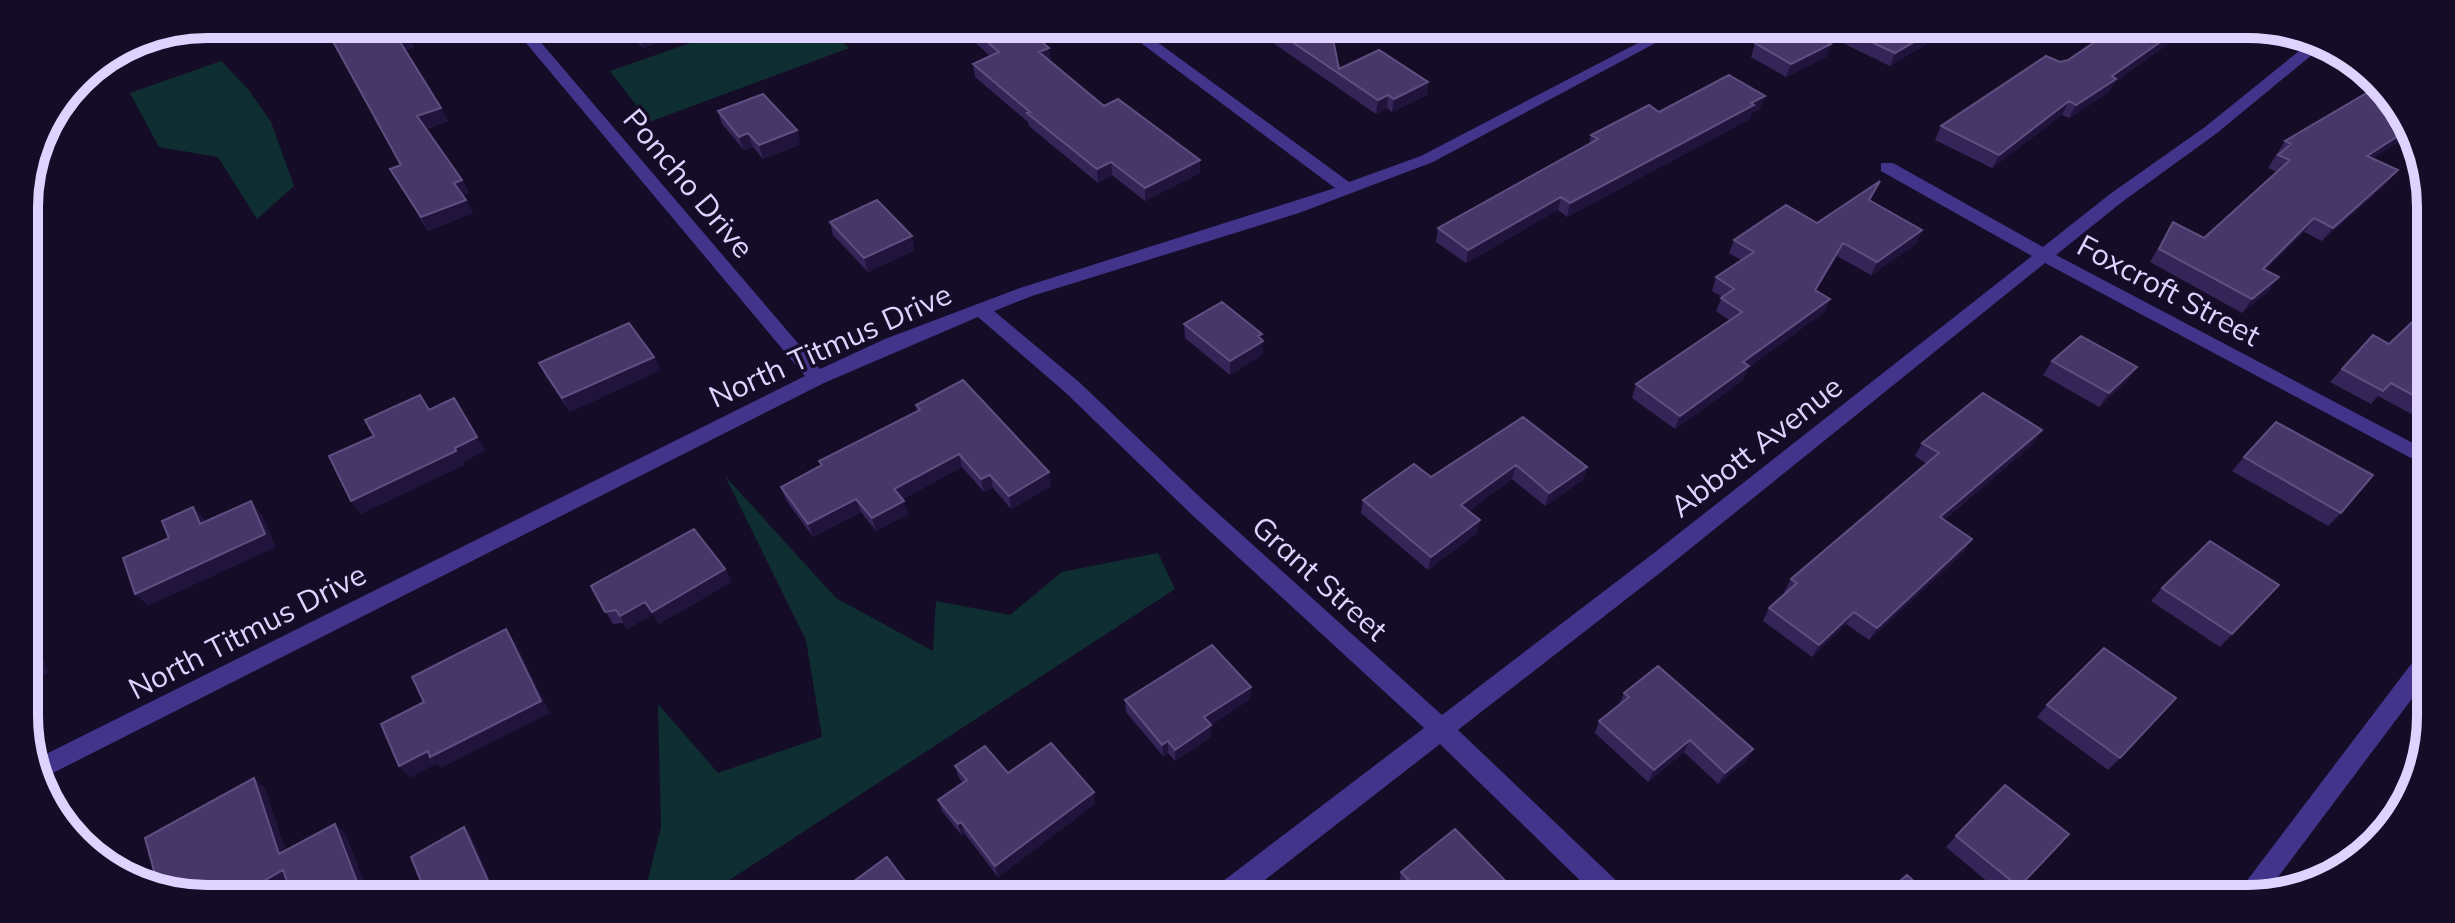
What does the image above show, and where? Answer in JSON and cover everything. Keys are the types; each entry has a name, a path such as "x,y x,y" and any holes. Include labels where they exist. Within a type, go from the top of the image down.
{"street":[{"name":"Poncho Drive","path":"529,38 817,378"},
{"path":"1142,38 1349,190"},
{"name":"North Titmus Drive","path":"46,766 817,378 892,344 1070,276 1213,235 1349,190 1427,159 1658,38"},
{"name":"Abbott Avenue","path":"1239,885 1674,549 2116,198 2211,130 2309,50"},
{"name":"Foxcroft Street","path":"1887,167 2045,256 2417,454"},
{"name":"Grant Street","path":"981,310 1072,387 1196,506 1440,728 1603,885"},
{"path":"2257,885 2417,674"}],"green space":[{"path":"705,38 839,38 849,48 649,122 610,71"},
{"path":"221,61 248,89 271,122 294,186 257,219 218,157 159,147 130,93"},
{"path":"725,476 836,598 933,651 936,601 1010,615 1062,572 1158,553 1175,589 722,885 647,885 661,827 658,704 718,773 822,737 806,640"}],"building":[{"path":"331,38 398,38 441,108 417,116 462,180 454,183 466,200 421,217 390,169 401,165"},
{"path":"983,38 1037,38 1049,48 1039,52 1104,106 1118,99 1200,160 1145,188 1111,162 1097,169 1027,113 1030,112 973,64 999,52"},
{"path":"1286,38 1333,38 1339,69 1379,50 1428,82 1394,99 1388,95 1378,100"},
{"path":"1765,38 1820,38 1831,44 1791,64 1755,43"},
{"path":"1863,38 1921,38 1895,53"},
{"path":"2101,38 2166,38 2112,76 2116,79 2076,105 2069,101 1999,155 1941,126 2046,56 2060,62"},
{"path":"1729,75 1765,96 1751,103 1754,105 1570,203 1561,197 1468,250 1438,228 1598,139 1591,135 1649,105 1659,112"},
{"path":"2370,91 2401,134 2367,156 2398,170 2333,228 2314,218 2263,269 2279,277 2252,299 2159,249 2173,222 2204,238 2290,160 2278,155 2291,144 2285,141"},
{"path":"763,94 797,130 759,145 748,133 739,137 718,111"},
{"path":"1880,181 1869,200 1922,230 1877,262 1843,243 1815,290 1830,299 1743,362 1749,366 1680,416 1636,384 1742,312 1721,298 1734,289 1716,277 1754,252 1734,240 1786,205 1817,223"},
{"path":"877,200 912,236 864,258 830,222"},
{"path":"1222,302 1262,334 1258,336 1263,341 1230,361 1184,324"},
{"path":"2417,317 2417,397 2391,383 2383,391 2342,369 2373,335 2389,344"},
{"path":"629,323 654,357 562,398 539,363"},
{"path":"2081,336 2137,367 2109,393 2052,361"},
{"path":"963,380 1049,472 1009,496 990,475 981,479 959,454 894,489 904,501 872,518 856,499 808,524 781,487 822,465 819,461 920,410 916,405"},
{"path":"1983,393 2042,430 1940,517 1972,539 1877,628 1854,612 1819,645 1769,608 1797,583 1791,579 1939,453 1922,443"},
{"path":"420,395 429,410 454,398 477,437 455,448 456,451 351,501 329,456 374,436 365,420"},
{"path":"1523,417 1587,467 1549,493 1516,465 1461,505 1480,520 1431,557 1363,500 1414,464 1431,477"},
{"path":"2276,422 2373,475 2341,513 2244,457"},
{"path":"251,501 265,534 135,594 123,558 169,538 162,521 193,507 200,524"},
{"path":"694,529 725,569 652,612 645,602 620,616 616,610 605,612 591,586"},
{"path":"2210,541 2279,585 2232,634 2162,588"},
{"path":"506,629 541,701 430,757 428,751 399,766 381,724 424,702 412,677"},
{"path":"1212,645 1251,687 1204,717 1211,725 1175,750 1168,741 1162,745 1125,700"},
{"path":"2104,648 2176,698 2120,758 2047,705"},
{"path":"1658,666 1753,749 1725,773 1690,740 1654,770 1599,721 1629,697 1624,693"},
{"path":"1051,743 1094,792 995,866 961,822 958,824 938,800 967,780 955,766 985,746 1008,773"},
{"path":"254,778 279,854 335,824 358,885 288,885 283,870 257,885 174,882 156,877 145,838"},
{"path":"2005,785 2069,834 2021,885 2017,885 1956,836"},
{"path":"464,827 489,883 423,885 411,857"},
{"path":"1455,829 1509,885 1413,885 1401,872"},
{"path":"887,857 908,885 849,885"},
{"path":"1907,875 1918,885 1895,885"}]}
